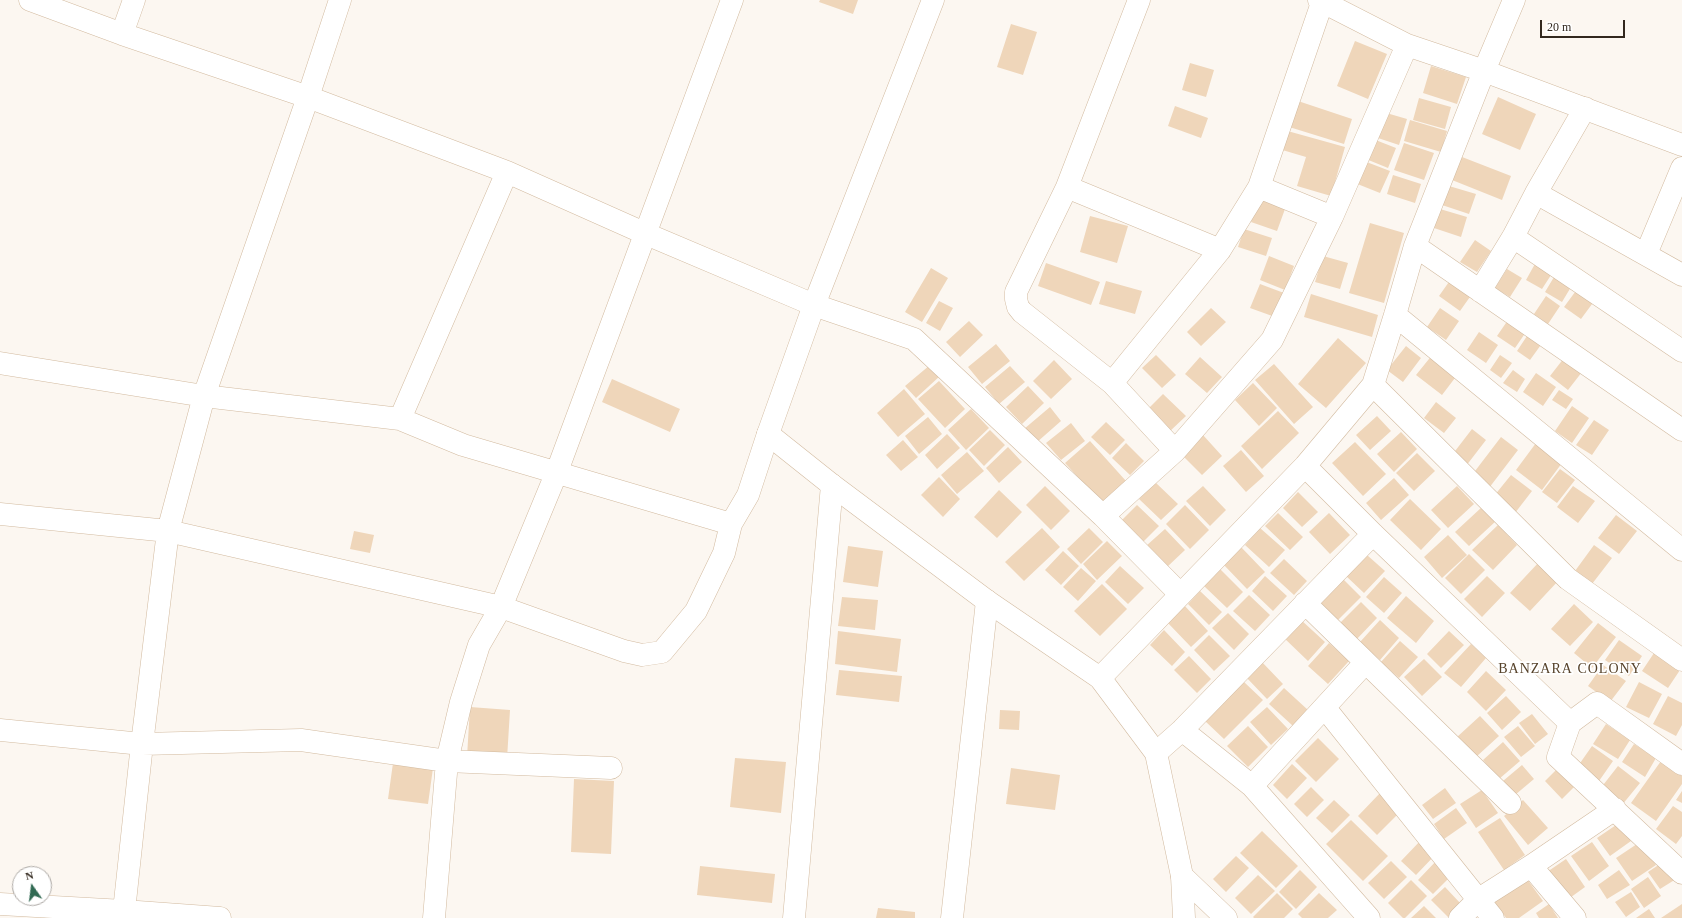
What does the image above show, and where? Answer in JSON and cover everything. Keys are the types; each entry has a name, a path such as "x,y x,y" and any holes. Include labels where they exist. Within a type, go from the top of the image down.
{"street":[{"path":"30,0 122,34 308,97 507,172 644,233 814,305 914,338 1103,516 1180,594"},
{"path":"122,34 134,0"},
{"path":"124,910 142,744 168,531 204,396 308,97 340,0"},
{"path":"434,918 447,761 461,702 479,645 501,607 556,474 644,233 732,0"},
{"path":"0,514 168,531 501,607 624,651 642,655 662,652 696,611 724,553 731,524 748,495 814,305 933,0"},
{"path":"1139,0 1067,187 1016,292 1016,298 1018,307 1022,312 1112,383 1175,451"},
{"path":"1112,383 1220,250 1259,187 1321,0 1407,45 1484,71 1682,145"},
{"path":"1100,678 1305,466 1373,385 1415,246 1484,71 1514,0"},
{"path":"1103,516 1175,451 1272,340 1332,217 1407,45"},
{"path":"1480,290 1513,236 1585,108"},
{"path":"1646,254 1682,168"},
{"path":"400,419 507,172"},
{"path":"1067,187 1220,250"},
{"path":"1259,187 1332,217"},
{"path":"1536,193 1682,275"},
{"path":"1513,236 1682,351"},
{"path":"1415,246 1682,430"},
{"path":"1395,315 1682,550"},
{"path":"0,363 204,396 400,419 463,445 556,474 731,524"},
{"path":"1373,385 1568,579 1682,660"},
{"path":"768,434 832,485 987,601 1100,678 1156,753 1182,876 1184,918"},
{"path":"1305,466 1373,534 1570,723"},
{"path":"794,918 832,485"},
{"path":"1156,753 1182,730 1373,534"},
{"path":"952,918 987,601"},
{"path":"1306,603 1510,803"},
{"path":"1252,786 1366,663"},
{"path":"1682,764 1598,703 1570,723 1558,757 1682,873"},
{"path":"1325,708 1493,918"},
{"path":"0,730 142,744 301,740 447,761 611,768"},
{"path":"1182,730 1252,786 1369,918"},
{"path":"1460,918 1479,899 1615,809"},
{"path":"1531,866 1574,918"},
{"path":"1182,876 1226,918"},
{"path":"0,904 124,910 220,918"}],"building":[{"path":"820,0 858,0 853,14 819,2"},
{"path":"1011,24 1037,32 1023,75 997,67"},
{"path":"1355,41 1387,54 1368,99 1337,86"},
{"path":"1190,63 1214,70 1206,97 1182,90"},
{"path":"1431,66 1466,77 1457,104 1423,93"},
{"path":"1498,97 1536,114 1520,150 1482,134"},
{"path":"1419,98 1451,107 1445,129 1413,120"},
{"path":"1295,100 1352,119 1344,144 1286,126"},
{"path":"1175,106 1208,118 1201,138 1168,126"},
{"path":"1383,112 1407,119 1399,145 1375,137"},
{"path":"1410,120 1447,131 1441,152 1404,141"},
{"path":"1284,130 1345,147 1331,196 1297,186 1306,157 1279,149"},
{"path":"1373,139 1396,148 1388,168 1366,159"},
{"path":"1404,143 1434,153 1424,180 1394,170"},
{"path":"1462,157 1511,176 1502,200 1452,180"},
{"path":"1364,161 1390,171 1380,193 1355,183"},
{"path":"1393,175 1421,184 1415,203 1387,194"},
{"path":"1449,186 1476,194 1469,214 1442,205"},
{"path":"1259,199 1285,209 1277,231 1251,222"},
{"path":"1440,209 1467,217 1461,237 1434,228"},
{"path":"1090,216 1128,226 1117,263 1080,252"},
{"path":"1370,223 1404,233 1384,303 1349,293"},
{"path":"1244,229 1272,238 1266,256 1238,247"},
{"path":"1475,240 1491,251 1477,272 1460,262"},
{"path":"1269,256 1294,266 1285,290 1260,280"},
{"path":"1323,256 1348,263 1340,289 1315,282"},
{"path":"1536,262 1553,272 1542,289 1526,280"},
{"path":"1046,263 1100,282 1091,305 1038,286"},
{"path":"931,268 948,278 922,322 905,312"},
{"path":"1507,269 1522,278 1510,297 1495,288"},
{"path":"1557,272 1574,282 1562,302 1545,292"},
{"path":"1451,279 1472,294 1460,311 1439,296"},
{"path":"1106,281 1142,291 1135,314 1099,304"},
{"path":"1260,284 1284,293 1275,317 1250,308"},
{"path":"1578,288 1595,300 1581,319 1564,307"},
{"path":"1311,294 1378,315 1372,337 1304,317"},
{"path":"1546,296 1560,306 1548,324 1534,314"},
{"path":"939,301 953,308 940,331 926,323"},
{"path":"1211,308 1226,322 1201,346 1187,332"},
{"path":"1440,308 1459,321 1446,340 1427,327"},
{"path":"1508,320 1526,332 1515,348 1497,336"},
{"path":"969,321 983,335 960,357 946,342"},
{"path":"1479,332 1498,345 1486,363 1467,350"},
{"path":"1529,333 1543,342 1530,360 1517,351"},
{"path":"1338,338 1366,363 1326,408 1298,384"},
{"path":"996,344 1010,361 982,384 968,367"},
{"path":"1406,346 1421,358 1403,382 1387,370"},
{"path":"1433,354 1458,374 1442,395 1416,375"},
{"path":"1156,355 1176,375 1162,388 1142,368"},
{"path":"1500,355 1512,363 1501,378 1490,370"},
{"path":"1200,357 1222,377 1207,393 1185,374"},
{"path":"1564,358 1582,372 1568,390 1550,376"},
{"path":"1054,360 1072,379 1051,399 1033,381"},
{"path":"1274,364 1313,407 1294,424 1255,380"},
{"path":"930,365 940,376 916,398 905,386"},
{"path":"1010,366 1025,382 999,404 985,387"},
{"path":"1513,370 1525,379 1517,392 1503,383"},
{"path":"1536,373 1556,387 1543,406 1523,392"},
{"path":"612,379 680,409 670,432 602,402"},
{"path":"939,381 965,409 945,428 918,399"},
{"path":"1253,383 1277,408 1259,426 1235,400"},
{"path":"1028,386 1044,403 1022,424 1006,407"},
{"path":"904,389 925,414 898,437 877,413"},
{"path":"1559,390 1573,399 1566,409 1552,400"},
{"path":"1163,394 1186,416 1168,433 1146,411"},
{"path":"1436,402 1456,418 1444,433 1424,418"},
{"path":"1572,406 1589,418 1572,443 1555,431"},
{"path":"1050,407 1061,421 1036,443 1024,429"},
{"path":"971,409 989,428 966,450 948,430"},
{"path":"1278,411 1299,433 1262,469 1241,446"},
{"path":"1377,416 1391,431 1370,450 1356,435"},
{"path":"928,417 942,434 919,454 905,436"},
{"path":"1594,420 1609,430 1592,455 1576,445"},
{"path":"1106,422 1125,440 1110,455 1091,437"},
{"path":"1071,423 1085,441 1061,460 1046,443"},
{"path":"1472,429 1486,440 1466,466 1452,455"},
{"path":"990,430 1005,445 984,466 969,450"},
{"path":"1401,432 1417,449 1394,472 1377,454"},
{"path":"947,434 960,448 937,469 925,455"},
{"path":"1203,435 1222,456 1202,475 1182,455"},
{"path":"1501,437 1518,450 1489,488 1472,475"},
{"path":"903,440 918,457 901,471 886,455"},
{"path":"1090,441 1126,481 1102,503 1065,463"},
{"path":"1355,442 1386,474 1363,496 1332,463"},
{"path":"1126,443 1144,461 1130,475 1112,458"},
{"path":"1536,443 1562,463 1542,490 1516,470"},
{"path":"1008,447 1022,462 999,483 986,468"},
{"path":"1241,450 1264,476 1246,492 1223,466"},
{"path":"967,452 984,471 957,494 941,475"},
{"path":"1417,453 1435,471 1414,491 1396,473"},
{"path":"1560,469 1575,480 1557,503 1542,492"},
{"path":"1511,475 1532,491 1515,513 1494,496"},
{"path":"939,477 960,499 943,517 921,495"},
{"path":"1394,478 1409,495 1381,520 1366,503"},
{"path":"1155,482 1178,504 1161,520 1139,499"},
{"path":"1045,486 1070,511 1051,530 1026,505"},
{"path":"1203,486 1226,510 1210,526 1186,501"},
{"path":"1457,486 1474,504 1448,528 1431,510"},
{"path":"1573,486 1595,501 1578,523 1557,507"},
{"path":"999,490 1022,512 997,538 974,517"},
{"path":"1298,492 1318,512 1302,527 1283,508"},
{"path":"1410,499 1441,529 1421,550 1390,520"},
{"path":"1137,505 1159,526 1141,544 1120,522"},
{"path":"1185,505 1209,530 1190,549 1166,524"},
{"path":"1482,507 1496,521 1469,546 1455,532"},
{"path":"1278,513 1303,537 1290,550 1265,526"},
{"path":"1329,513 1350,535 1330,554 1309,532"},
{"path":"1616,515 1637,531 1619,554 1598,538"},
{"path":"1498,525 1517,545 1493,570 1472,550"},
{"path":"1042,528 1060,547 1024,581 1005,562"},
{"path":"1089,528 1103,542 1081,564 1067,549"},
{"path":"1260,528 1285,550 1269,567 1245,545"},
{"path":"1165,529 1185,550 1166,568 1146,546"},
{"path":"354,531 374,535 370,553 350,549"},
{"path":"1448,535 1467,555 1442,578 1424,557"},
{"path":"1107,541 1122,556 1097,580 1083,564"},
{"path":"1594,545 1612,558 1592,584 1575,571"},
{"path":"848,546 883,551 878,587 843,582"},
{"path":"1241,547 1265,572 1247,589 1223,564"},
{"path":"1063,551 1079,566 1061,585 1045,570"},
{"path":"1469,554 1485,570 1461,594 1445,578"},
{"path":"1367,555 1385,571 1364,593 1346,576"},
{"path":"1284,559 1307,581 1294,595 1270,573"},
{"path":"1539,562 1559,580 1530,611 1510,593"},
{"path":"1120,566 1144,588 1128,604 1105,582"},
{"path":"1081,568 1096,581 1078,601 1063,587"},
{"path":"1220,569 1243,592 1227,608 1204,586"},
{"path":"1265,576 1287,596 1273,611 1252,591"},
{"path":"1487,576 1505,593 1482,617 1464,599"},
{"path":"1384,577 1402,593 1384,613 1366,597"},
{"path":"1343,579 1361,597 1337,621 1319,603"},
{"path":"1102,584 1127,609 1100,636 1074,611"},
{"path":"1200,591 1222,612 1209,625 1188,604"},
{"path":"1249,595 1270,615 1255,631 1233,611"},
{"path":"1406,596 1434,621 1416,643 1387,618"},
{"path":"842,597 878,600 875,630 838,626"},
{"path":"1361,602 1377,618 1354,642 1338,625"},
{"path":"1574,604 1593,622 1570,646 1551,629"},
{"path":"1184,605 1208,631 1191,647 1167,622"},
{"path":"1228,613 1249,634 1234,650 1212,628"},
{"path":"1300,619 1325,642 1308,661 1283,637"},
{"path":"1380,620 1399,638 1380,660 1360,642"},
{"path":"1598,623 1616,637 1592,668 1574,653"},
{"path":"1164,630 1185,652 1172,666 1150,645"},
{"path":"838,631 901,639 897,672 835,664"},
{"path":"1449,631 1464,645 1441,668 1427,654"},
{"path":"1209,635 1230,656 1214,671 1194,650"},
{"path":"1619,640 1642,656 1629,676 1605,660"},
{"path":"1400,641 1418,657 1399,678 1381,662"},
{"path":"1329,643 1349,661 1328,684 1308,666"},
{"path":"1471,644 1486,658 1461,687 1444,673"},
{"path":"1658,647 1682,667 1668,688 1642,671"},
{"path":"1189,656 1211,679 1197,693 1174,670"},
{"path":"1424,659 1442,677 1422,696 1404,677"},
{"path":"1261,661 1283,684 1267,699 1245,676"},
{"path":"1603,665 1626,681 1610,702 1588,686"},
{"path":"839,670 902,676 899,702 836,695"},
{"path":"1486,671 1506,690 1486,711 1467,692"},
{"path":"1244,682 1263,700 1224,739 1205,721"},
{"path":"1639,682 1662,694 1649,718 1626,707"},
{"path":"1284,688 1308,710 1293,726 1269,704"},
{"path":"1506,696 1521,712 1502,730 1487,713"},
{"path":"1668,696 1682,703 1682,725 1676,736 1653,724"},
{"path":"470,707 510,710 507,759 467,757"},
{"path":"1267,707 1288,729 1271,745 1250,722"},
{"path":"1000,710 1020,711 1019,730 999,729"},
{"path":"1532,714 1548,734 1535,744 1519,723"},
{"path":"1480,716 1499,736 1476,757 1457,737"},
{"path":"1606,724 1630,740 1618,759 1593,744"},
{"path":"1248,726 1268,747 1248,767 1227,746"},
{"path":"1518,726 1535,746 1521,757 1504,737"},
{"path":"1318,738 1339,759 1316,782 1295,761"},
{"path":"1503,742 1520,761 1499,779 1483,760"},
{"path":"1634,744 1656,758 1645,777 1622,762"},
{"path":"1592,746 1613,761 1599,781 1578,766"},
{"path":"735,758 786,762 781,813 730,807"},
{"path":"1661,761 1682,776 1682,784 1656,821 1631,803"},
{"path":"393,763 433,768 428,804 388,799"},
{"path":"1292,764 1307,778 1287,799 1273,785"},
{"path":"1522,765 1534,779 1515,795 1503,781"},
{"path":"1618,766 1640,783 1622,805 1600,789"},
{"path":"1011,768 1060,775 1055,810 1006,804"},
{"path":"1558,768 1575,786 1562,799 1545,781"},
{"path":"574,779 614,781 611,854 571,852"},
{"path":"1311,787 1324,800 1307,817 1294,804"},
{"path":"1445,788 1456,803 1433,819 1422,805"},
{"path":"1482,790 1498,813 1476,828 1460,804"},
{"path":"1682,791 1682,803 1676,800"},
{"path":"1381,792 1401,811 1377,835 1358,816"},
{"path":"1334,800 1350,815 1332,833 1316,818"},
{"path":"1523,800 1548,828 1528,845 1504,816"},
{"path":"1673,806 1682,812 1682,836 1676,844 1656,829"},
{"path":"1456,808 1467,823 1444,839 1434,824"},
{"path":"1500,818 1525,855 1504,870 1478,832"},
{"path":"1351,820 1388,856 1363,881 1326,844"},
{"path":"1619,823 1631,841 1610,856 1597,838"},
{"path":"1262,831 1298,866 1276,888 1240,853"},
{"path":"1422,839 1437,853 1416,875 1401,861"},
{"path":"1592,842 1609,866 1589,881 1571,856"},
{"path":"1640,842 1656,865 1632,881 1616,858"},
{"path":"1236,856 1249,868 1226,892 1213,879"},
{"path":"1438,859 1453,874 1433,894 1418,880"},
{"path":"1566,859 1585,887 1567,900 1547,872"},
{"path":"1391,861 1407,877 1384,899 1368,883"},
{"path":"1663,862 1676,879 1660,889 1648,872"},
{"path":"700,866 775,874 772,903 697,895"},
{"path":"1300,870 1317,887 1296,909 1279,892"},
{"path":"1619,870 1630,885 1607,899 1598,885"},
{"path":"1258,875 1275,891 1251,914 1235,898"},
{"path":"1648,877 1661,896 1644,908 1631,889"},
{"path":"1527,879 1543,901 1519,918 1506,918 1494,901"},
{"path":"1411,880 1427,896 1405,918 1403,918 1388,903"},
{"path":"1445,887 1461,904 1448,917 1431,900"},
{"path":"1631,892 1640,907 1626,917 1615,902"},
{"path":"1277,893 1293,909 1284,918 1254,918 1253,917"},
{"path":"1319,893 1337,910 1328,918 1302,918 1298,914"},
{"path":"1549,904 1558,918 1539,918 1536,913"},
{"path":"1682,904 1682,918 1661,918"},
{"path":"1424,906 1436,918 1411,918"},
{"path":"878,908 915,912 915,918 876,918"},
{"path":"1649,909 1655,918 1636,918"}],"district":[{"name":"BANZARA COLONY","path":"1570,669"}]}
